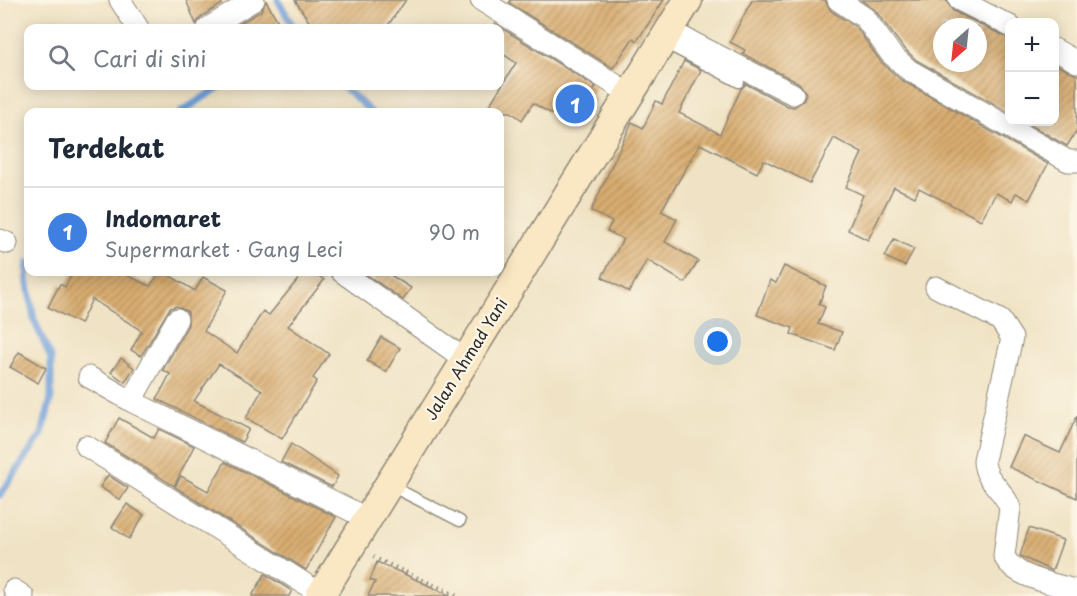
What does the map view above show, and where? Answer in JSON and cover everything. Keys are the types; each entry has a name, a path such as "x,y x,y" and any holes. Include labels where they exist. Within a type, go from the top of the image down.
{"main road":[{"name":"Jalan Ahmad Yani","path":"321,595 688,0"}],"street":[{"path":"120,0 135,24"},
{"path":"215,24 254,0"},
{"path":"481,0 630,94"},
{"path":"838,0 865,18 891,54 909,70 1068,161 1077,161"},
{"path":"959,0 1005,23"},
{"path":"666,36 793,94"},
{"path":"1059,52 1077,62"},
{"path":"348,276 466,360"},
{"path":"936,287 1000,320 1012,338 984,460 984,472 1010,508 1004,556 1015,571 1077,591"},
{"path":"131,401 177,319"},
{"path":"89,377 131,401 368,519"},
{"path":"86,446 321,595"}],"lane":[{"path":"666,36 739,82"},
{"path":"388,485 460,521"}],"path":[{"path":"350,547 458,596"}],"building":[{"path":"186,0 221,0 222,4 201,17 196,24"},
{"path":"295,0 406,0 389,24 310,24"},
{"path":"511,0 664,0 637,41 633,38 613,68 509,3"},
{"path":"752,0 825,0 831,11 856,27 881,62 901,80 1048,164 1029,200 1016,193 1012,201 996,193 981,220 919,188 915,197 894,187 868,240 848,230 863,195 846,187 862,153 834,138 810,183 764,160 757,173 700,144 661,211 677,219 665,242 698,261 685,283 647,260 629,292 602,277 623,239 607,231 612,222 591,211 632,122 643,128 656,101 662,104 684,61 701,70 679,113 720,134 741,89 746,84 788,106 794,107 804,100 806,93 799,83 743,54 745,50 730,42"},
{"path":"861,0 946,0 953,11 967,18 933,18 933,70 916,60 901,45 875,10"},
{"path":"266,1 280,24 239,24 261,11"},
{"path":"987,28 1005,37 1005,110 937,72 987,72"},
{"path":"504,30 596,87 590,96 594,99 572,126 533,103 522,120 511,112 504,112 504,108 488,108 499,90 504,90 504,82 516,63 504,55"},
{"path":"1059,66 1077,75 1077,130 1067,146 1032,126 1059,126"},
{"path":"894,239 914,249 905,266 885,257"},
{"path":"784,266 826,286 819,304 825,307 818,324 842,332 835,350 791,334 793,328 757,315 770,280 776,283"},
{"path":"71,276 129,276 150,286 157,276 171,276 195,291 203,277 227,290 204,331 237,353 263,311 269,315 301,276 319,276 324,280 288,326 329,354 313,378 317,381 282,439 246,418 262,390 219,364 194,401 249,429 242,442 157,399 170,374 163,370 188,325 188,312 177,306 170,308 141,356 131,350 142,331 92,299 80,324 48,307 60,284 65,287"},
{"path":"369,276 392,276 411,288 403,300"},
{"path":"381,337 400,348 386,372 367,361"},
{"path":"19,352 46,368 38,383 10,367"},
{"path":"121,358 134,368 125,382 111,372"},
{"path":"1077,416 1077,498 1009,467 1023,436 1060,453"},
{"path":"119,418 154,438 159,429 194,446 174,486 105,443"},
{"path":"291,444 338,476 332,487 281,462"},
{"path":"225,462 336,517 306,570 175,487 181,476 208,491"},
{"path":"108,475 128,488 120,500 100,487"},
{"path":"127,504 144,515 129,539 112,527"},
{"path":"1029,528 1063,540 1052,571 1020,556"},
{"path":"377,562 451,596 368,596 375,582 370,580"},
{"path":"265,574 292,591 289,596 252,596"}],"waterway":[{"path":"278,0 292,24"},
{"path":"187,108 215,90"},
{"path":"347,90 367,108"},
{"path":"0,495 42,434 51,398 51,358 34,320 27,276"}],"place":[{"name":"Indomaret","path":"575,104"}]}
